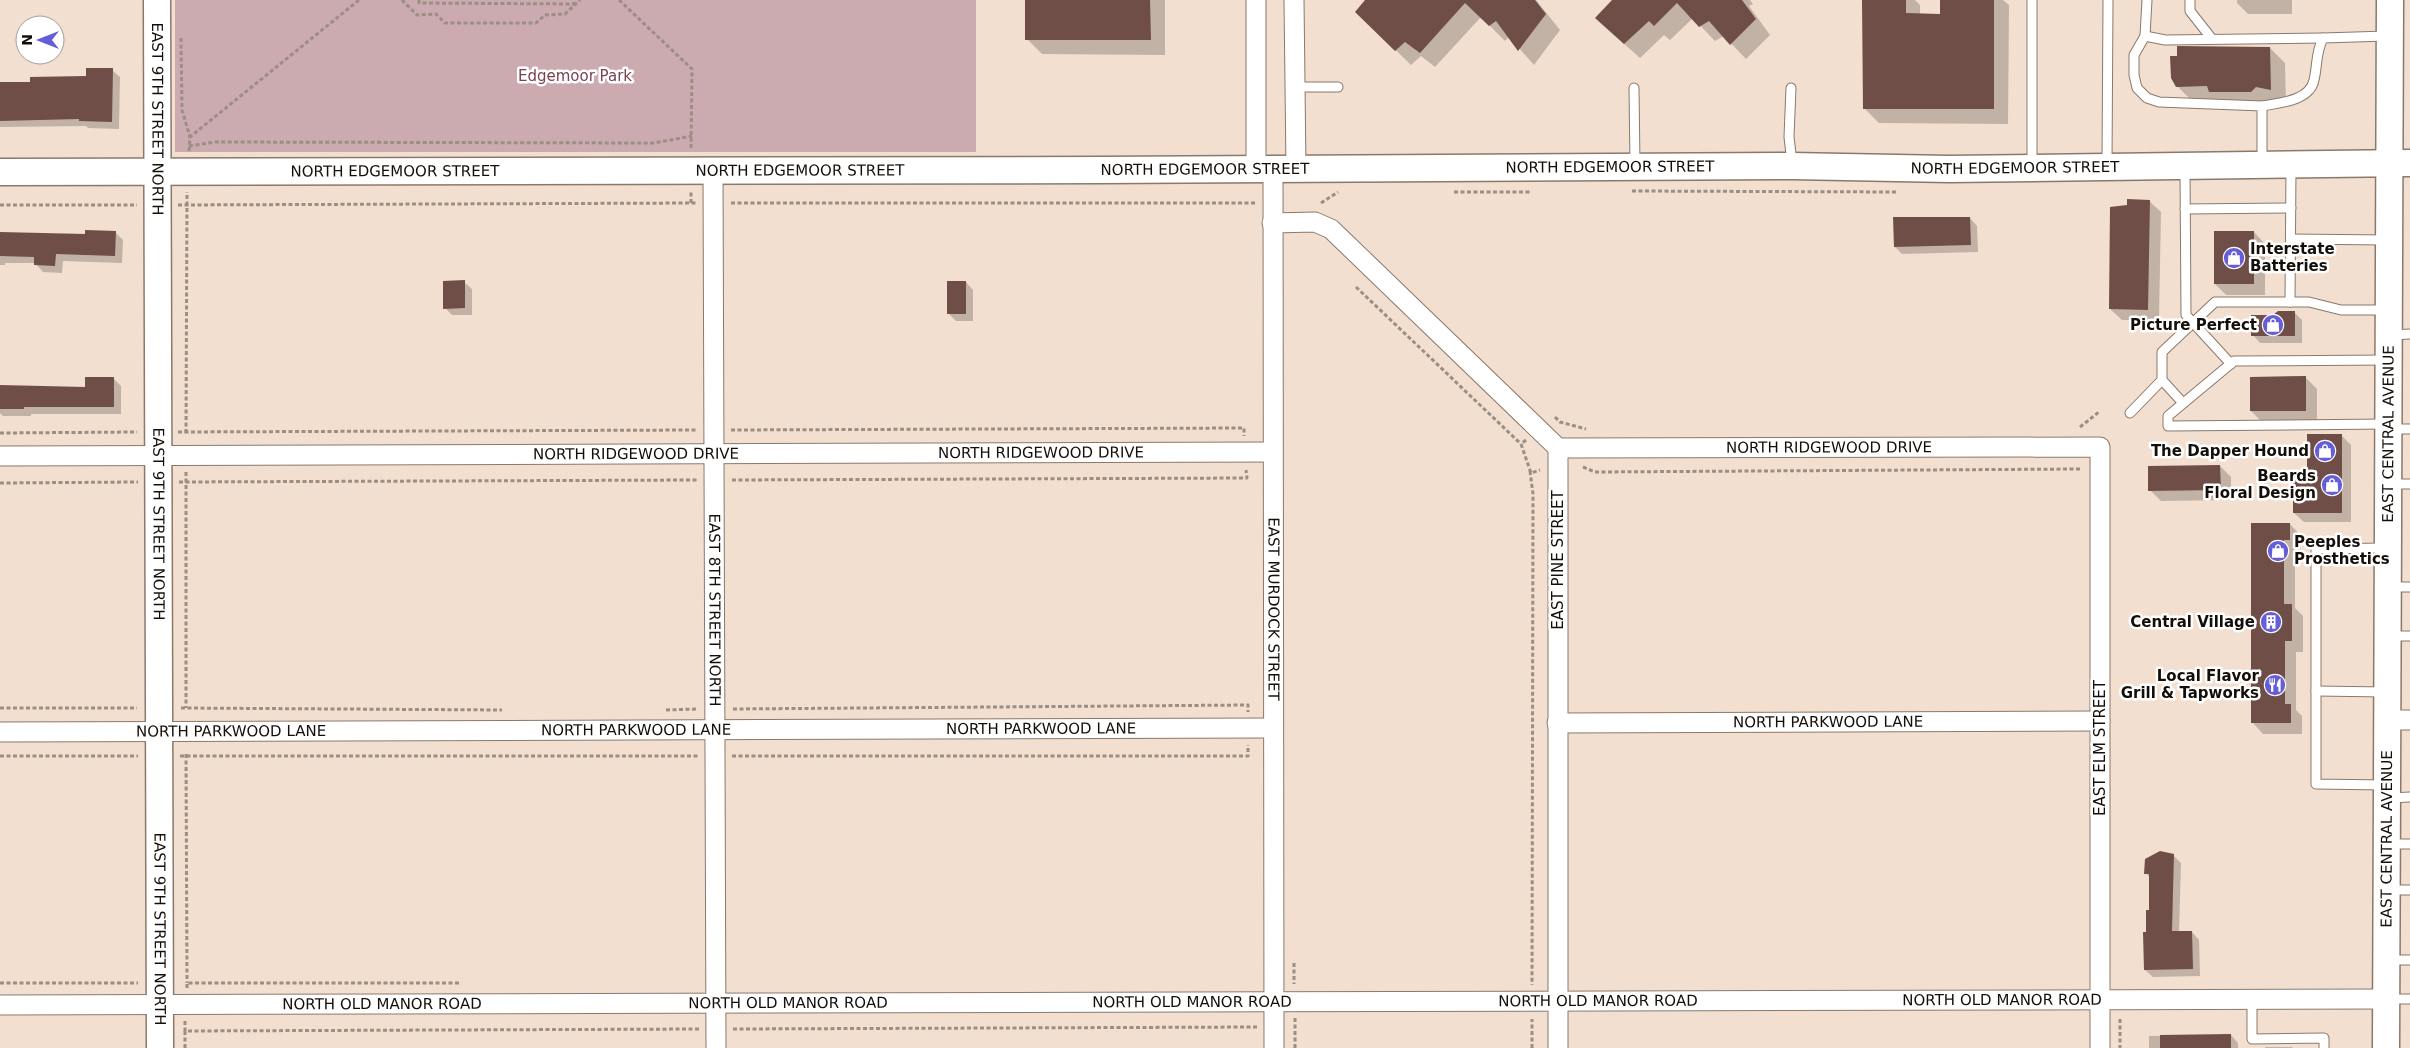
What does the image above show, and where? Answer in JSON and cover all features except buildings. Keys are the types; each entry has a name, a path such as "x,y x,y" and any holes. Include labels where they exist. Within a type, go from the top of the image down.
{"street":[{"name":"EAST 9TH STREET NORTH","path":"157,0 160,1048"},
{"path":"1256,0 1275,169"},
{"path":"1275,169 1295,87 1294,0"},
{"name":"EAST CENTRAL AVENUE","path":"2386,1048 2398,999 2398,844 2394,793 2398,720 2387,692 2398,636 2399,587 2388,548 2399,484 2390,240 2400,163 2390,36 2390,0"},
{"name":"NORTH EDGEMOOR STREET","path":"0,172 158,172 188,159 702,171 1792,166 1949,169 2400,163"},
{"name":"EAST MURDOCK STREET","path":"1274,1048 1272,223 1275,169"},
{"name":"EAST 8TH STREET NORTH","path":"702,171 713,203 716,1048"},
{"path":"1272,223 1315,222 1331,229 1558,448"},
{"name":"NORTH RIDGEWOOD DRIVE","path":"0,456 159,444 714,455 1273,452"},
{"name":"NORTH RIDGEWOOD DRIVE","path":"1558,448 2100,447"},
{"name":"EAST ELM STREET","path":"2100,447 2100,1048"},
{"name":"EAST PINE STREET","path":"1558,448 1558,1048"},
{"name":"NORTH PARKWOOD LANE","path":"1557,723 2100,721"},
{"name":"NORTH PARKWOOD LANE","path":"0,732 1273,728"},
{"name":"NORTH OLD MANOR ROAD","path":"0,1005 2398,999"}],"lane":[{"path":"2032,0 2032,167"},
{"path":"2107,166 2108,0"},
{"path":"2147,0 2145,36 2134,55 2134,75 2137,88 2147,98 2159,102 2262,106 2290,102 2305,93 2314,82 2316,53 2322,38"},
{"path":"2190,0 2190,11 2212,39"},
{"path":"2145,36 2165,40 2390,36"},
{"path":"1295,87 1338,87"},
{"path":"1634,88 1635,167"},
{"path":"1792,88 1789,137 1792,166"},
{"path":"2262,106 2262,164"},
{"path":"2290,302 2291,164"},
{"path":"2185,165 2186,315 2231,364"},
{"path":"2185,209 2291,208"},
{"path":"2291,239 2390,240"},
{"path":"2183,403 2162,380 2162,352 2215,302 2309,302 2341,310 2394,335"},
{"path":"2394,335 2234,361 2168,416 2168,426 2396,427"},
{"path":"2130,413 2162,380"},
{"path":"2388,548 2316,549 2316,784 2394,793"},
{"path":"2316,691 2387,692"},
{"path":"2252,1000 2252,1039 2324,1038 2324,1048"}],"path":[{"path":"190,137 359,0"},
{"path":"402,0 417,15 436,14 445,23 536,23 545,15 564,14 580,0"},
{"path":"419,0 419,3 574,4 574,0"},
{"path":"619,0 692,69 692,136 702,171 691,203"},
{"path":"181,30 182,110 190,137 187,205 186,437"},
{"path":"188,159 215,142 654,143 692,136"},
{"path":"1627,191 1899,192"},
{"path":"1315,204 1323,204 1336,192 1345,192"},
{"path":"1451,192 1539,192"},
{"path":"0,205 1273,202"},
{"path":"1356,287 1521,444"},
{"path":"0,433 159,444 186,432 1244,428 1247,478 0,483"},
{"path":"1530,468 1533,494 1532,1048"},
{"path":"0,708 159,732 715,756 1248,756 1248,705 665,710"},
{"path":"0,756 159,732 506,710"},
{"path":"2120,1018 2120,1048"},
{"path":"185,1031 185,1048"}],"green space":[{"name":"Edgemoor Park","path":"175,0 976,0 976,152 175,152"}],"place":[{"name":"Interstate Batteries","path":"2234,258"},
{"name":"Picture Perfect","path":"2273,325"},
{"name":"The Dapper Hound","path":"2325,451"},
{"name":"Beards Floral Design","path":"2332,485"},
{"name":"Peeples Prosthetics","path":"2278,551"},
{"name":"Central Village","path":"2271,622"},
{"name":"Local Flavor Grill & Tapworks","path":"2275,685"}]}
